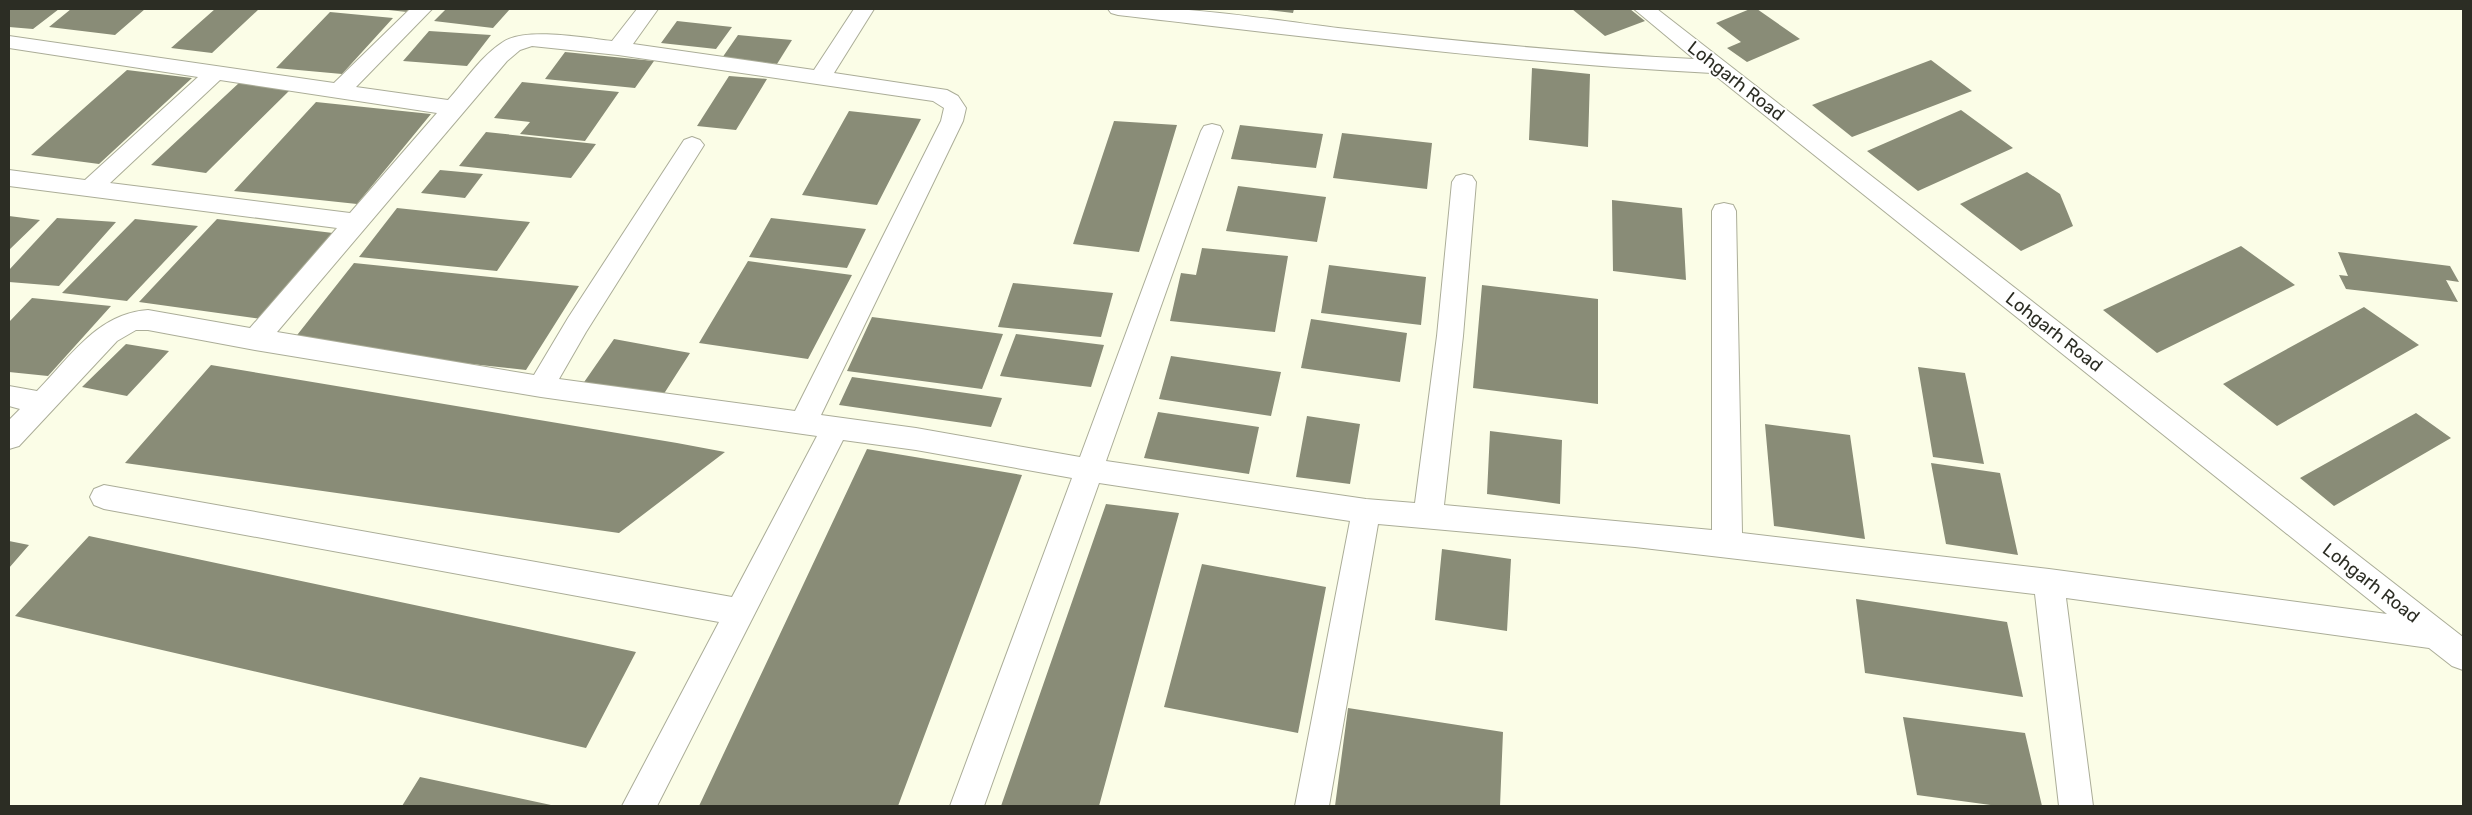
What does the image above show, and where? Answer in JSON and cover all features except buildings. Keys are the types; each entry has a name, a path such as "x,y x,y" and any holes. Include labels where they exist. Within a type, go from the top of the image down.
{"street":[{"path":"338,92 422,9"},
{"path":"618,48 648,9"},
{"path":"820,77 864,9"},
{"path":"1126,9 1443,46 1602,61 1718,67"},
{"name":"Lohgarh Road","path":"1644,9 2463,656"},
{"path":"255,340 453,108 499,56 512,45 532,40 618,48 939,95 950,101 955,108 952,121 803,424"},
{"path":"9,42 453,108"},
{"path":"89,189 216,72"},
{"path":"967,806 1091,470 1212,131"},
{"path":"541,387 577,325 692,145"},
{"path":"9,178 356,222"},
{"path":"1428,516 1450,336 1464,182"},
{"path":"1724,211 1727,544"},
{"path":"9,438 41,402 108,334 132,321 148,320 255,340 541,387 916,439 1091,470 1366,511 1727,544 2049,582 2437,635"},
{"path":"9,396 41,402"},
{"path":"639,806 835,428"},
{"path":"104,497 740,612"},
{"path":"1312,806 1366,511"},
{"path":"2049,582 2076,806"}]}
